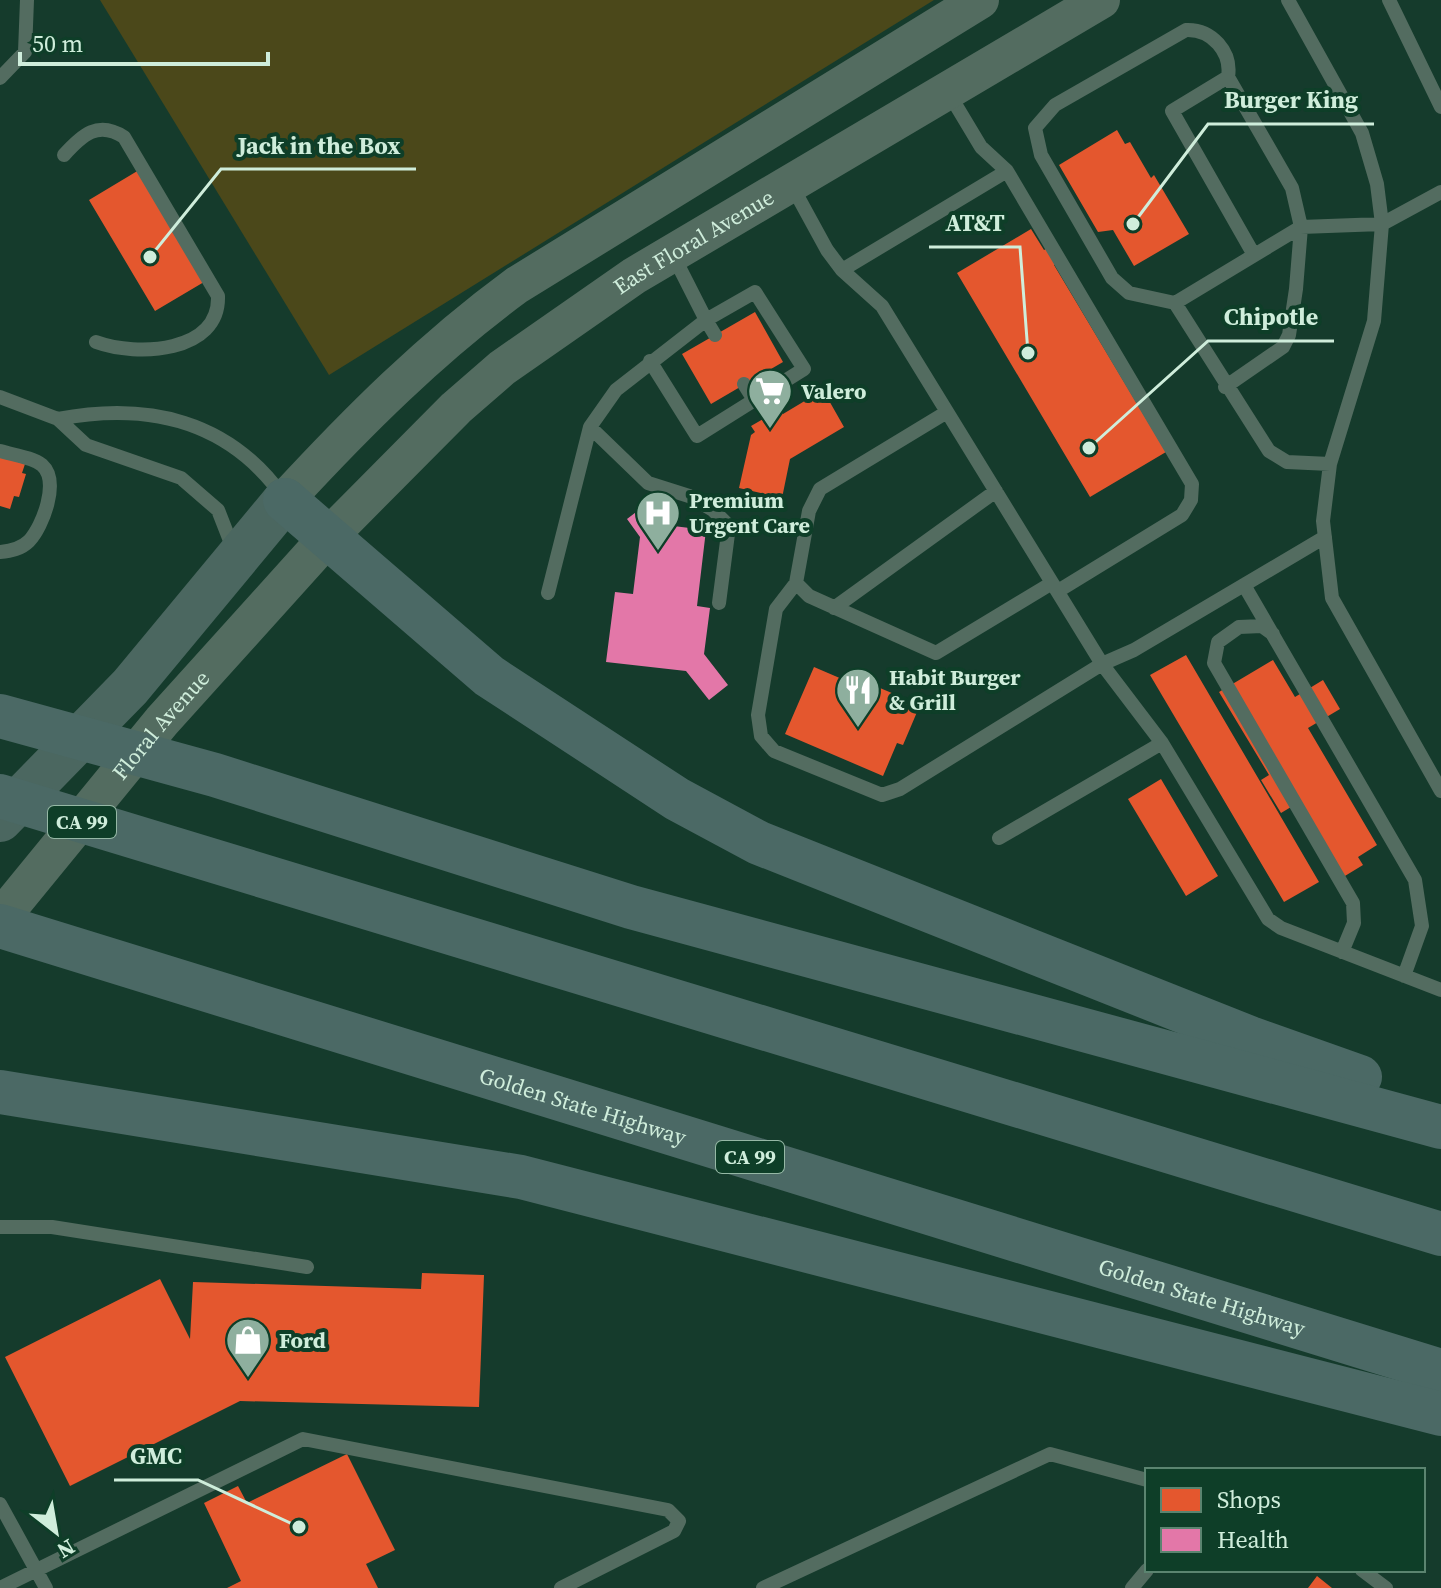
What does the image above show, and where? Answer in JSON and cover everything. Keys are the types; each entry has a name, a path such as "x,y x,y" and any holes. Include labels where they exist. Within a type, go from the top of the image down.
{"highway":[{"path":"285,500 489,676 677,799 759,843 1250,1038 1441,1106"},
{"path":"0,716 215,775 631,907 1441,1127"},
{"name":"CA 99","path":"0,796 163,849 1441,1234"},
{"name":"Golden State Highway","path":"0,926 1441,1371"},
{"path":"0,1092 521,1177 1441,1414"}],"main road":[{"path":"0,820 130,687 285,500"}],"street":[{"path":"285,500 391,390 477,314 517,285 980,0"},
{"name":"East Floral Avenue","path":"328,537 456,408 502,368 591,303 946,89 1101,0"},
{"name":"Floral Avenue","path":"0,919 162,721 328,537"}],"lane":[{"path":"0,78 25,52 27,0"},
{"path":"1288,0 1362,133 1377,184 1382,224 1374,321 1330,464 1325,537 1332,598 1441,791"},
{"path":"1389,0 1441,107"},
{"path":"1225,387 1283,347 1291,320 1301,227 1292,188 1228,77 1229,58 1203,32 1186,30 1055,105 1035,128 1041,155 1112,278 1129,293 1175,303 1301,227 1382,224 1441,192"},
{"path":"1228,77 1172,111 1254,255"},
{"path":"796,583 809,596 936,653 1175,520 1188,508 1192,484 1007,171 981,147 946,89"},
{"path":"64,155 90,131 107,129 124,137 218,296 213,324 197,338 125,351 96,342"},
{"path":"842,270 1007,171"},
{"path":"790,182 842,270 882,306 1102,664 1162,743 1268,919 1281,928 1441,990"},
{"path":"672,253 715,335"},
{"path":"548,593 590,427 616,390 650,361 706,320 755,292 804,369 697,436 650,361"},
{"path":"1175,303 1225,387 1269,451 1287,462 1330,464"},
{"path":"744,384 754,400"},
{"path":"0,397 58,419 86,445 181,478 218,510 231,537 236,560"},
{"path":"58,419 105,410 169,419 207,432 253,460 285,500"},
{"path":"947,412 820,489 809,511 796,583 776,609 758,715 761,736 774,751 873,794 891,793 914,780 1102,664 1134,650 1325,537"},
{"path":"590,427 648,483 689,496 713,510 729,526 719,603"},
{"path":"0,451 38,462 47,472 50,484 33,536 20,548 0,552"},
{"path":"834,608 996,491"},
{"path":"1244,585 1415,880 1422,926 1404,976"},
{"path":"1273,634 1262,626 1239,627 1218,642 1214,663 1353,903 1354,923 1342,952"},
{"path":"999,838 1162,743"},
{"path":"0,1227 52,1227 307,1267"},
{"path":"0,1588 303,1439 668,1510 679,1521 674,1531 561,1588"},
{"path":"763,1588 1050,1454 1145,1479"},
{"path":"0,1504 46,1588"},
{"path":"1132,1588 1145,1572"},
{"path":"1365,1572 1386,1588"}],"shaded area":[{"path":"100,0 934,0 329,375"}],"building: Shops":[{"path":"1117,130 1125,144 1130,142 1151,178 1154,175 1189,234 1134,266 1113,230 1098,232 1059,165"},
{"path":"139,170 204,282 155,311 89,200"},
{"path":"1031,229 1044,250 1055,244 1064,259 1054,265 1166,452 1090,497 957,273"},
{"path":"755,312 783,362 711,404 682,354"},
{"path":"823,390 844,427 790,459 782,498 739,488 751,435 755,432 751,426 780,409 783,414"},
{"path":"0,457 25,464 22,473 26,474 19,497 14,496 10,509 0,506"},
{"path":"1186,655 1319,882 1284,902 1150,675"},
{"path":"1273,660 1295,697 1323,680 1340,709 1308,728 1377,845 1358,857 1363,865 1335,882 1291,807 1281,813 1261,780 1269,775 1219,692"},
{"path":"814,667 877,694 880,688 920,705 903,745 897,743 883,776 785,734"},
{"path":"1161,779 1218,876 1186,896 1128,799"},
{"name":"Ford","path":"422,1273 484,1275 479,1407 240,1401 70,1486 5,1357 160,1279 190,1339 193,1282 421,1289"},
{"path":"347,1454 395,1550 366,1564 378,1588 227,1588 241,1581 204,1503 238,1486 247,1503"},
{"path":"1317,1576 1332,1588 1308,1588"}],"building: Health":[{"path":"644,506 657,524 706,530 697,606 710,608 704,654 728,685 709,700 686,671 606,662 615,592 633,594 640,537 627,519"}],"place":[{"name":"Burger King","path":"1133,224"},
{"name":"Jack in the Box","path":"150,257"},
{"name":"AT&T","path":"1028,353"},
{"name":"Valero","path":"770,430"},
{"name":"Chipotle","path":"1089,448"},
{"name":"Premium Urgent Care","path":"658,552"},
{"name":"Habit Burger & Grill","path":"858,729"},
{"name":"Ford","path":"248,1379"},
{"name":"GMC","path":"299,1527"}]}
